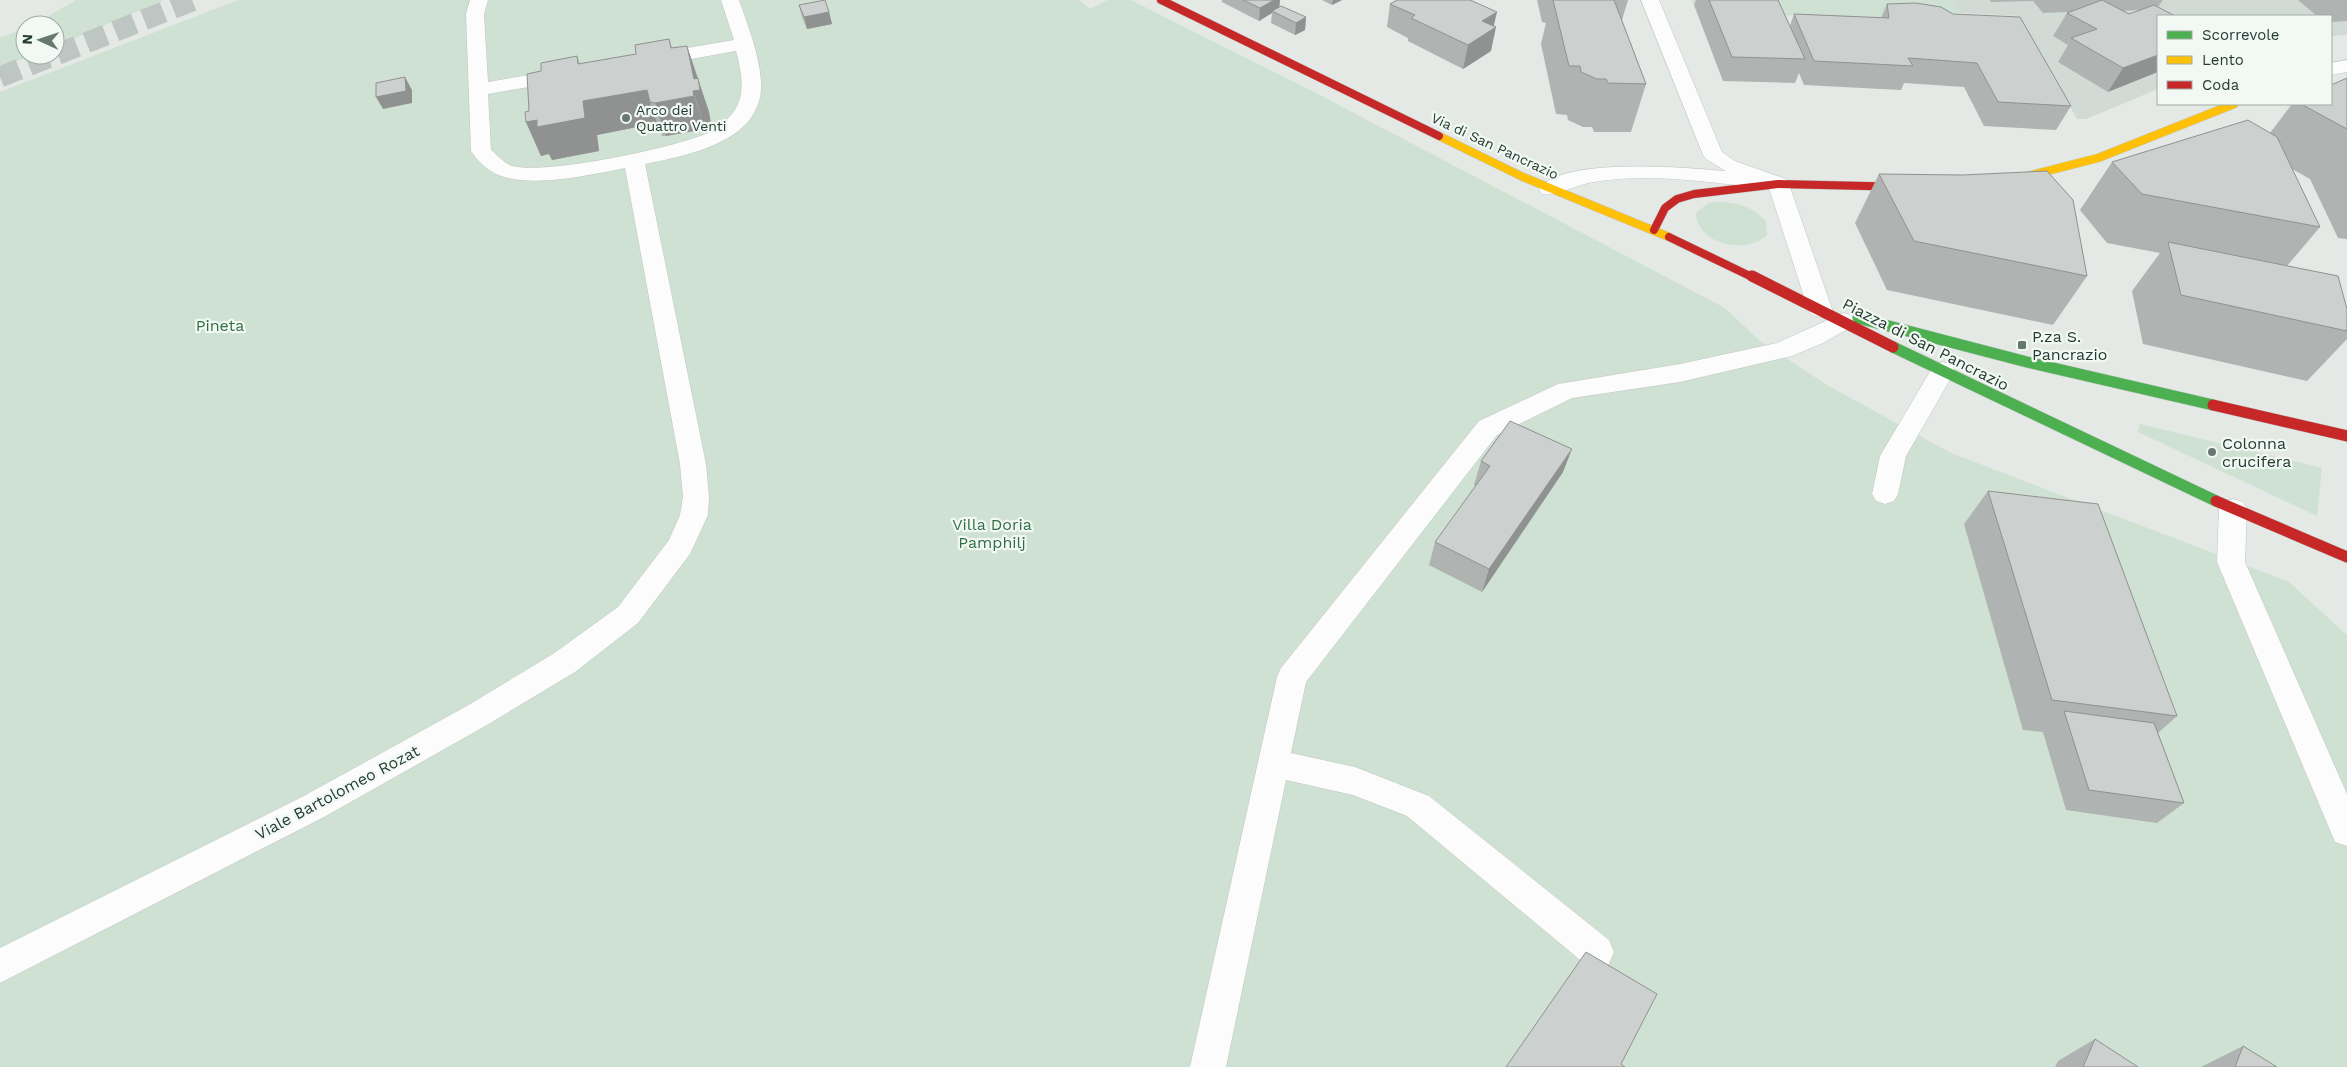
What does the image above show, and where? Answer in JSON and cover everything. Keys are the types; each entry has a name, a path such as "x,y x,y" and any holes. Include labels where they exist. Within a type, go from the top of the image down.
{"street":[{"path":"479,0 475,14 481,151 496,166 510,172 528,175 634,160 708,140 722,134 748,106 752,93 751,70 730,0"},
{"name":"Via di San Pancrazio","path":"1161,0 1550,189 1654,230 1831,315"},
{"path":"1208,1067 1292,677 1488,428 1567,390 1680,373 1783,350 1814,337 1831,315 1778,184 1728,165 1713,155 1650,0"},
{"path":"635,63 743,44"},
{"path":"2332,69 2347,66"},
{"path":"478,90 586,71"},
{"path":"2002,182 2045,174 2108,156 2232,105"},
{"name":"Viale Bartolomeo Rozat","path":"0,966 313,808 476,716 564,663 628,615 652,586 680,546 688,531 694,515 696,496 693,464 634,160"},
{"path":"1550,189 1574,179 1616,173 1670,174 1778,184 1919,187"},
{"path":"1654,230 1665,208 1677,199 1712,191 1778,184"},
{"name":"Piazza di San Pancrazio","path":"1831,315 2114,454 2233,509 2347,557"},
{"name":"Piazza di San Pancrazio","path":"1831,315 1893,326 2027,362 2347,436"},
{"path":"1885,494 1893,456 1944,372"},
{"path":"2233,509 2231,562 2347,831"},
{"path":"1274,764 1355,781 1418,806 1597,952"}],"shaded area":[{"path":"1952,0 2347,0 2347,35 2332,36 2332,15 2157,15 2157,89 2086,119 2077,119 2019,16 1960,13"}],"green space":[{"path":"76,0 164,0 65,43 65,15 50,15"},
{"name":"Villa Doria Pamphilj","path":"238,0 1079,0 1090,9 1108,0 1131,0 1314,92 1725,308 1760,341 1827,385 1951,453 2289,582 2347,635 2347,1067 0,1067 0,92"},
{"path":"1692,0 1952,0 1960,13 1945,13 1948,20 1765,15 1694,5"},
{"path":"15,32 15,62 0,67 0,38"},
{"path":"1708,203 1738,204 1756,212 1766,221 1767,235 1758,241 1736,245 1724,244 1705,233 1699,224 1696,213"},
{"path":"2140,424 2322,468 2317,516 2138,432"}],"building":[{"path":"825,0 829,12 804,17 799,5"},
{"path":"1243,0 1274,0 1260,8"},
{"path":"1397,0 1470,0 1497,12 1482,21 1496,27 1468,45 1411,18 1415,15 1390,4"},
{"path":"1553,0 1614,0 1646,84 1608,83 1606,79 1597,79 1581,72 1580,66 1569,66"},
{"path":"1709,0 1778,0 1805,59 1732,57"},
{"path":"2102,0 2129,14 2154,5 2173,15 2157,15 2157,55 2123,68 2071,38 2097,29 2067,13"},
{"path":"1916,3 1941,7 1953,14 2020,17 2071,106 1998,102 1977,63 1908,58 1913,66 1814,61 1794,14 1889,18 1887,4"},
{"path":"1281,6 1306,17 1296,23 1272,11"},
{"path":"669,39 671,48 687,46 694,79 698,78 700,90 693,91 694,96 655,103 650,102 647,90 583,101 585,118 537,127 537,120 526,122 525,112 529,111 527,74 541,71 541,63 577,56 578,64 636,54 635,45"},
{"path":"405,77 406,91 376,97 376,83"},
{"path":"2347,78 2347,129 2303,105 2332,105 2332,85"},
{"path":"2248,120 2277,137 2320,227 2142,194 2112,162"},
{"path":"2047,171 2073,200 2087,276 1914,241 1879,174 1963,175"},
{"path":"2168,242 2338,276 2347,309 2347,331 2181,295"},
{"path":"1510,421 1572,449 1489,569 1435,542 1490,466 1481,461"},
{"path":"1988,491 2098,504 2177,716 2052,700"},
{"path":"2064,711 2154,723 2184,803 2089,790"},
{"path":"1586,952 1657,994 1621,1064 1625,1067 1506,1067"},
{"path":"2095,1039 2138,1067 2083,1067"},
{"path":"2243,1046 2277,1067 2235,1067"}],"tunnel":[{"path":"0,77 194,0"}],"traffic: fast":[{"path":"1858,318 2027,362 2213,405"},
{"path":"1893,347 2216,501"}],"traffic: slow":[{"path":"2012,180 2098,158 2231,105"},
{"path":"1439,136 1523,177 1669,237"}],"traffic: jam":[{"path":"1161,0 1439,136"},
{"path":"1654,230 1665,208 1677,199 1694,194 1778,184 1910,187"},
{"path":"1669,237 1820,309 1893,347"},
{"path":"2213,405 2347,436"},
{"path":"2216,501 2347,557"}],"place":[{"name":"Arco dei Quattro Venti","path":"626,118"},
{"name":"P.za S. Pancrazio","path":"2022,345"},
{"name":"Colonna crucifera","path":"2212,452"}],"park label":[{"name":"Pineta","path":"220,325"}]}
